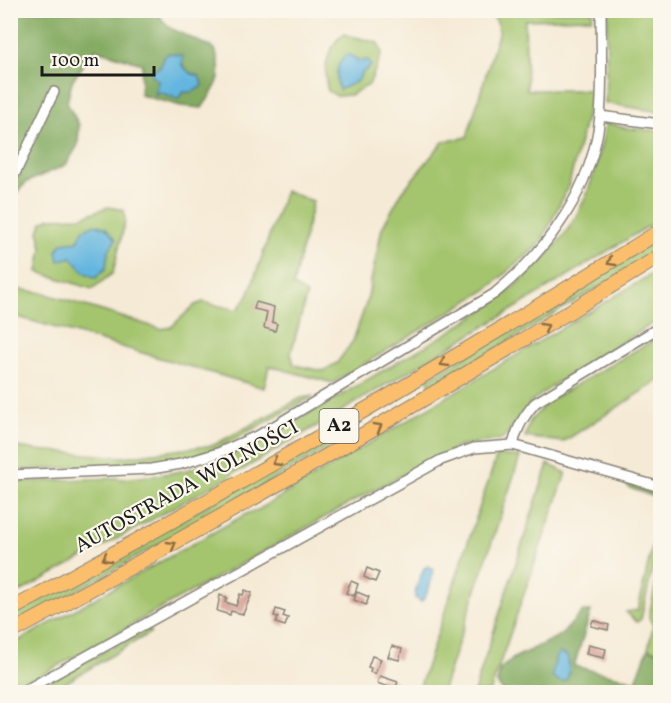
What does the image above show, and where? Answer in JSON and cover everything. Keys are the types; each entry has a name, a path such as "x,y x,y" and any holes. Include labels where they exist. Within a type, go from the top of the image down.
{"highway":[{"name":"AUTOSTRADA WOLNOŚCI","path":"10,610 171,522 344,423 660,231"},
{"name":"AUTOSTRADA WOLNOŚCI","path":"10,633 159,553 331,454 559,319 660,256"}],"street":[{"path":"10,475 151,468 181,464 218,453 261,434 470,310 516,276 559,226 584,177 593,151 600,116 601,10"},
{"path":"10,184 54,92"},
{"path":"600,116 660,124"},
{"path":"513,445 517,428 535,403 660,327"},
{"path":"22,693 452,455 474,448 513,445 660,487"}],"green space":[{"path":"11,11 163,11 160,17 170,28 215,49 220,74 216,86 202,108 181,106 140,95 142,64 95,49 72,81 67,103 79,125 78,145 66,165 27,182 17,192 11,208","holes":["169,53 190,73 199,76 183,92 169,96 160,92 155,93 163,58"]},
{"path":"486,11 593,11 592,18 525,20 527,90 593,90 568,188 540,244 486,290 333,383 269,366 264,388 11,315 10,288 43,293 161,329 171,327 195,305 203,302 237,310 248,296 285,191 313,201 293,286 307,294 291,353 294,365 323,371 337,363 353,341 367,301 382,228 402,192 443,142 467,137 499,31 496,20"},
{"path":"608,11 660,11 660,112 605,103"},
{"path":"343,34 378,43 382,53 369,85 350,95 337,96 328,91 326,68 333,46"},
{"path":"609,123 625,128 660,131 660,219 507,313 242,470 11,597 11,482 123,479 185,470 221,460 308,414 448,333 506,293 555,247 574,220 590,186 605,126"},
{"path":"108,207 124,210 125,222 113,273 92,289 38,272 42,248 39,232 42,222 50,218 81,217"},
{"path":"660,236 660,250 432,387 427,380"},
{"path":"660,269 660,319 555,384 531,402 503,439 457,447 370,492 11,692 11,645 248,513 258,510"},
{"path":"660,336 660,380 563,442 525,437 530,421 550,400"},
{"path":"314,396 219,448 184,458 153,463 11,471 11,446 124,457 214,445 301,398"},
{"path":"336,434 341,441 11,628 11,614"},
{"path":"497,455 520,457 442,692 418,692"},
{"path":"548,464 566,473 490,692 474,692"},
{"path":"631,482 660,491 660,499 630,488 626,484"},
{"path":"660,510 660,536 641,619 637,622 626,612 638,610"},
{"path":"660,561 660,652 648,649 653,626 649,617"},
{"path":"583,611 591,611 574,666 636,681 648,649 660,652 660,692 503,692 497,683 500,669 514,658 561,635"},
{"path":"148,628 151,632 60,686 48,692 30,692"}],"water":[{"path":"169,53 183,56 182,65 190,73 199,76 203,86 192,92 183,92 178,99 160,92 155,94 158,80 152,76 152,71 161,66 163,58"},
{"path":"347,54 360,61 368,60 371,66 361,74 358,81 339,90 337,70"},
{"path":"95,224 106,228 116,239 108,252 106,268 96,278 84,272 71,257 59,261 57,251 62,243 78,241 83,230"},
{"path":"428,566 433,569 432,578 421,602 415,598 416,589 424,568"},
{"path":"560,653 567,656 569,663 569,673 564,682 556,680 552,675 556,656"}],"building":[{"path":"256,302 274,307 272,322 277,324 275,331 264,328 267,312 254,309"},
{"path":"367,568 379,573 375,582 364,577"},
{"path":"351,581 358,584 354,596 346,593"},
{"path":"245,590 252,593 243,614 231,611 230,615 217,611 220,595 227,598 225,602 236,606 240,594 243,595"},
{"path":"357,592 369,597 366,605 354,600"},
{"path":"276,609 285,612 283,616 288,618 285,626 276,623 278,617 274,616"},
{"path":"593,620 609,625 608,630 591,626"},
{"path":"588,645 606,649 604,658 586,654"},
{"path":"392,646 402,649 399,660 388,657"},
{"path":"372,656 381,659 375,674 370,672 371,668 368,667"},
{"path":"380,676 398,682 395,689 377,683"}]}
